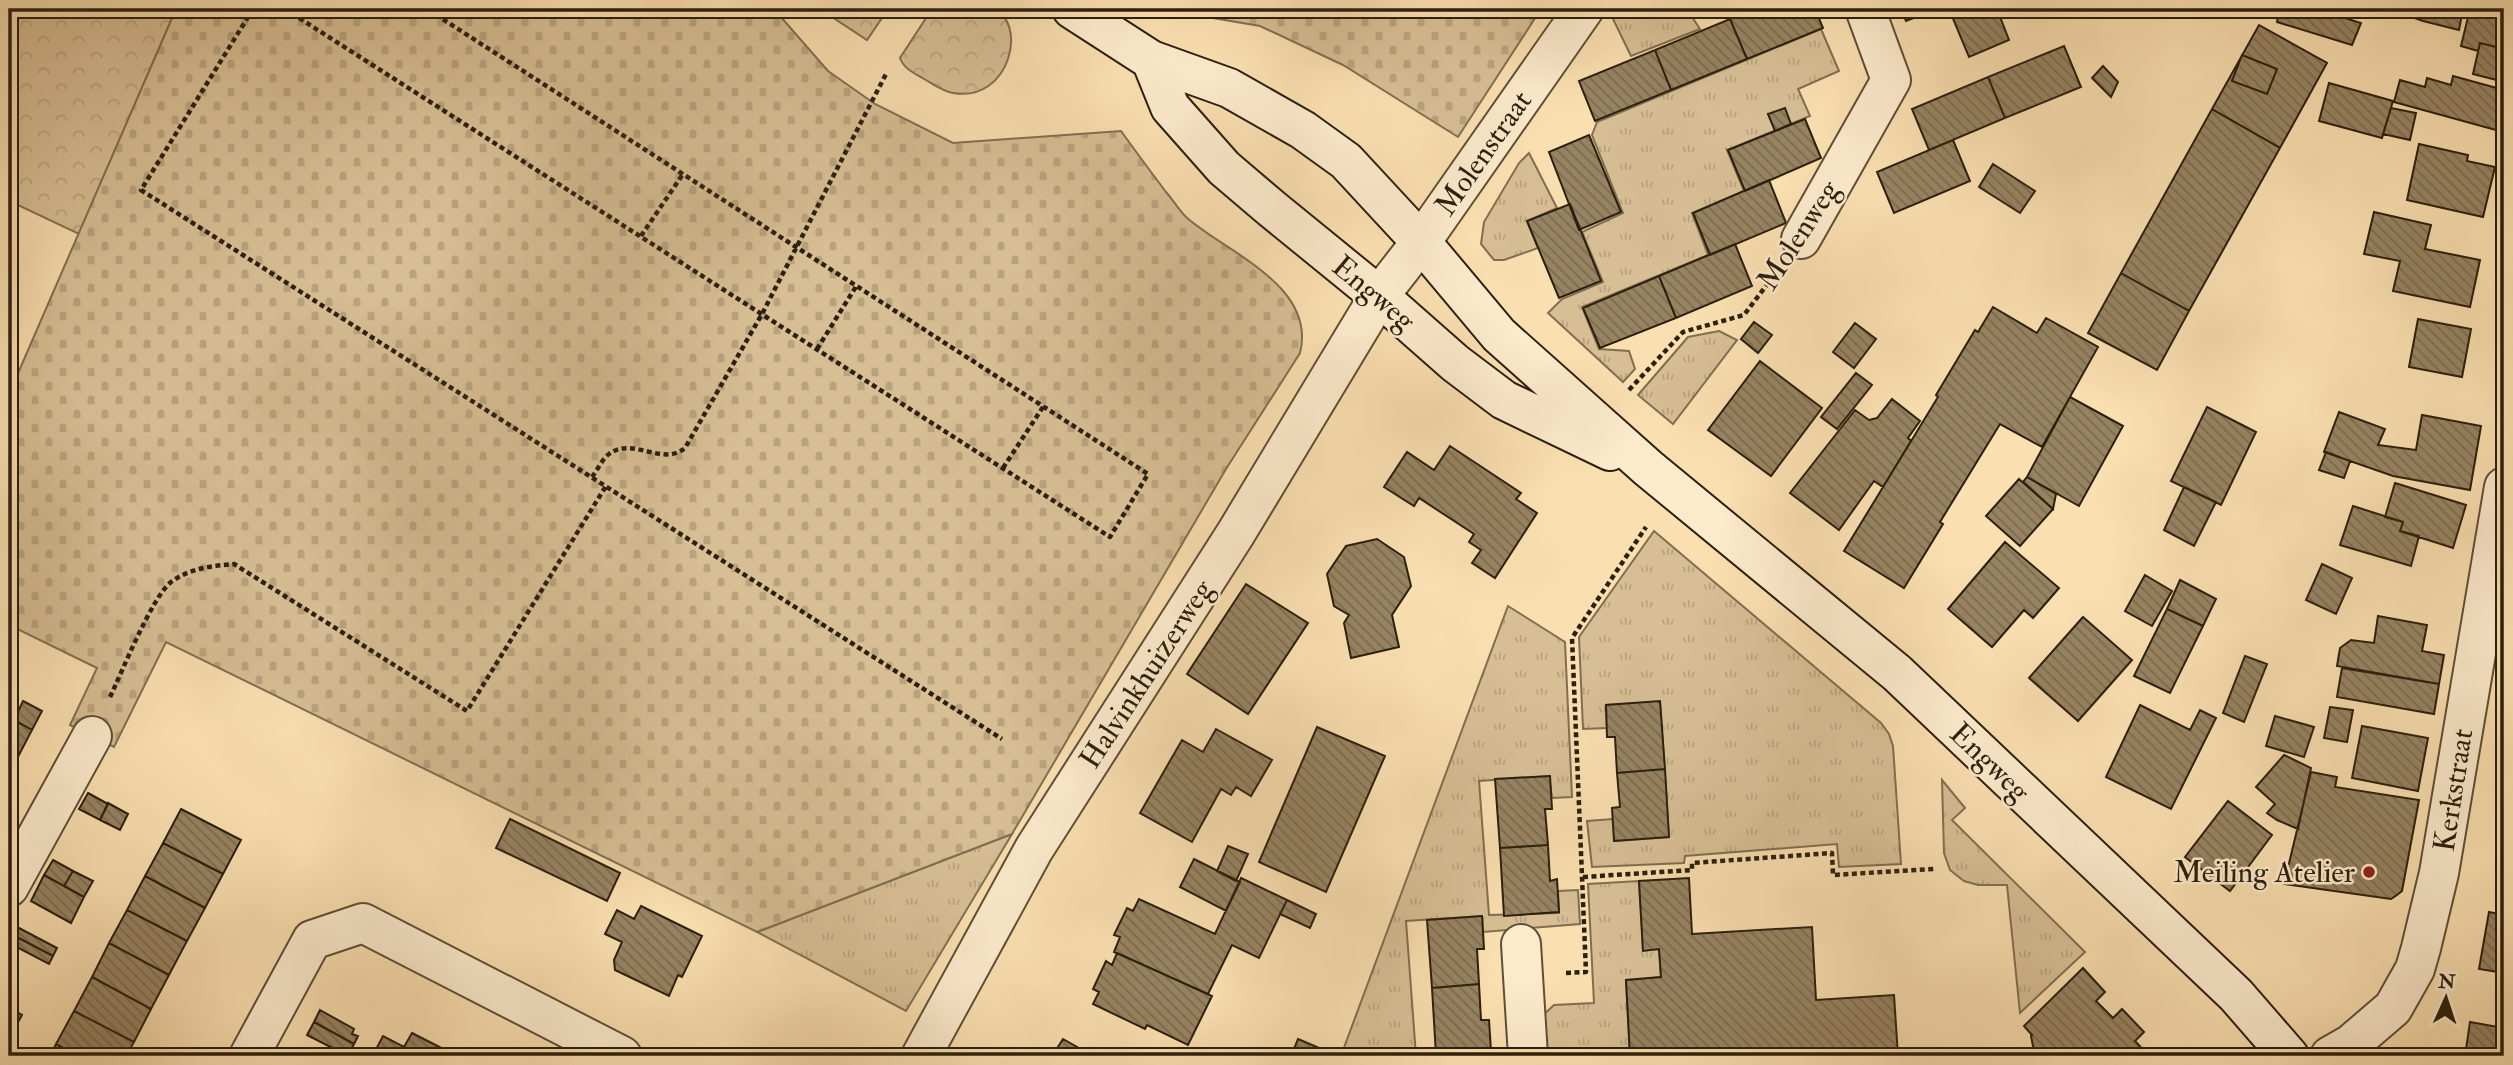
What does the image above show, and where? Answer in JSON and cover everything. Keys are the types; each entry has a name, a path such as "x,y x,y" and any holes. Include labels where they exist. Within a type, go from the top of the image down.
{"street":[{"name":"Engweg","path":"1072,9 1151,60 1228,88 1303,130 1346,161 1421,242 1499,335 1660,478 1897,673 2236,995 2288,1056"},
{"name":"Molenstraat","path":"1380,296 1421,242 1584,9"},
{"name":"Molenweg","path":"1801,239 1891,80 1865,9"},
{"name":"Engweg","path":"1151,60 1170,107 1224,167 1380,296 1455,363 1504,400 1660,478"},
{"name":"Halvinkhuizerweg","path":"921,1056 1034,849 1236,533 1380,296"},
{"name":"Kerkstraat","path":"2330,1056 2351,1044 2393,1008 2415,969 2437,884 2504,487"},
{"path":"9,887 92,736"},
{"path":"249,1056 312,940 363,923 622,1056"},
{"path":"1522,960 1528,1056"}],"path":[{"path":"253,9 141,190 1002,740"},
{"path":"287,9 1110,537 1149,474 427,9"},
{"path":"592,477 609,453 627,449 646,450 667,456 678,454 685,448 762,314 886,74"},
{"path":"641,236 683,174"},
{"name":"Molenweg","path":"1624,395 1684,332 1744,315 1801,239"},
{"path":"817,349 857,285"},
{"path":"1003,468 1044,407"},
{"path":"1522,960 1586,972 1572,638 1660,478"},
{"path":"92,736 157,598 171,582 203,567 234,564 467,711 606,486"},
{"path":"1583,877 1692,870 1692,863 1832,853 1833,875 1934,869"}],"green space":[{"path":"986,8 1003,16 1009,28 1011,43 1008,58 1001,73 989,86 973,93 953,93 913,73 904,65 900,58 932,9"},
{"path":"15,9 176,9 79,234 16,204 9,220 9,21"},
{"path":"176,9 774,9 828,71 875,104 953,143 1121,131 1186,217 1244,257 1282,289 1295,308 1302,329 1300,353 1226,469 1012,834 757,932 166,642 114,747 70,725 97,668 9,625 9,394"},
{"path":"820,9 888,9 867,40"},
{"path":"1160,9 1541,9 1458,137 1343,65 1260,26"},
{"path":"1623,9 1688,11 1700,29 1631,56 1613,19"},
{"path":"1821,29 1839,71 1798,89 1810,116 1727,150 1744,191 1692,213 1708,255 1582,307 1599,349 1629,351 1635,369 1623,382 1548,313 1562,299 1603,282 1582,232 1623,213 1592,135 1597,122"},
{"path":"1529,153 1557,208 1527,221 1538,248 1504,260 1494,260 1481,244 1484,222 1519,163"},
{"path":"1719,331 1737,340 1673,424 1638,395 1688,337"},
{"path":"1654,531 1881,723 1893,746 1901,864 1839,867 1837,844 1685,856 1684,863 1592,867 1587,821 1613,819 1615,841 1669,837 1660,702 1606,705 1607,728 1583,729 1579,637"},
{"path":"1508,606 1565,642 1572,797 1552,798 1549,776 1479,781 1489,915 1559,913 1558,891 1578,890 1580,924 1483,932 1482,916 1406,921 1416,1056 1358,1056 1342,1053"},
{"path":"1942,780 1965,808 1952,820 2085,952 2020,1013 2007,885 1978,885 1964,881 1950,870 1944,853"},
{"path":"1012,834 906,1011 757,932"},
{"path":"1639,881 1643,950 1659,949 1661,977 1626,981 1630,1056 1543,1056 1541,1017 1554,1005 1594,1003 1588,884"}],"building":[{"path":"1754,9 1815,9 1823,28 1747,59 1730,19"},
{"path":"1901,9 1937,9 1906,21"},
{"path":"1949,9 1997,9 2009,40 1969,57"},
{"path":"2279,9 2317,9 2361,23 2352,45 2277,22"},
{"path":"2398,9 2463,9 2459,30 2423,21 2397,12"},
{"path":"2470,9 2504,17 2504,49 2480,43 2478,51 2461,46"},
{"path":"1730,19 1747,59 1671,90 1655,50"},
{"path":"2259,25 2327,63 2280,148 2212,109"},
{"path":"2480,43 2504,49 2504,82 2473,74"},
{"path":"2064,46 2081,87 2005,118 1988,77"},
{"path":"1655,50 1671,90 1595,121 1579,81"},
{"path":"2242,55 2277,69 2267,94 2232,81"},
{"path":"2103,66 2118,82 2111,97 2092,78"},
{"path":"2453,76 2504,90 2503,132 2394,102 2400,80 2425,87 2427,78 2451,85"},
{"path":"1988,77 2005,118 1929,150 1912,109"},
{"path":"2329,83 2393,101 2382,138 2319,121"},
{"path":"1785,108 1791,124 1775,131 1768,114"},
{"path":"2391,108 2416,113 2410,140 2383,134"},
{"path":"2212,109 2280,148 2189,311 2121,273"},
{"path":"1805,119 1821,158 1745,191 1728,150"},
{"path":"1589,135 1621,212 1579,230 1549,152"},
{"path":"1953,140 1970,181 1894,213 1877,172"},
{"path":"2419,144 2468,155 2467,161 2495,167 2483,217 2407,200"},
{"path":"1993,164 2035,191 2020,213 1979,187"},
{"path":"1769,180 1786,223 1710,255 1693,213"},
{"path":"1570,204 1601,281 1559,298 1527,221"},
{"path":"2374,212 2431,225 2425,249 2480,260 2470,307 2393,291 2400,261 2364,254"},
{"path":"1735,244 1752,286 1676,318 1659,276"},
{"path":"2121,273 2189,311 2157,370 2088,333"},
{"path":"1659,276 1676,318 1600,348 1583,308"},
{"path":"1993,307 2037,333 2046,318 2098,347 2042,447 2000,424 1940,522 1943,524 1904,588 1844,551 1938,397 1936,395 1975,330 1978,332"},
{"path":"2418,319 2471,329 2462,377 2409,367"},
{"path":"1754,322 1772,335 1758,353 1741,339"},
{"path":"1855,323 1876,339 1854,368 1833,352"},
{"path":"1760,361 1822,408 1771,476 1708,430"},
{"path":"1856,373 1872,385 1837,429 1821,417"},
{"path":"2070,397 2123,426 2079,506 2027,477"},
{"path":"1892,399 1920,421 1908,438 1911,441 1883,487 1874,481 1839,530 1790,493 1855,410 1869,420 1877,418"},
{"path":"2207,407 2256,432 2221,505 2171,481"},
{"path":"2339,412 2385,429 2378,445 2416,450 2422,415 2481,426 2470,490 2393,476 2324,452"},
{"path":"1450,446 1521,493 1516,499 1537,513 1495,578 1472,563 1481,550 1469,542 1474,534 1419,498 1414,506 1384,487 1407,452 1434,470"},
{"path":"2326,452 2350,461 2344,478 2319,470"},
{"path":"2027,477 2056,494 2053,509 2023,482"},
{"path":"2019,479 2053,509 2020,546 1986,516"},
{"path":"2395,483 2466,505 2453,548 2400,531 2403,522 2385,517"},
{"path":"2184,487 2216,502 2194,546 2164,530"},
{"path":"2353,506 2403,522 2400,531 2419,536 2411,566 2340,545"},
{"path":"1377,539 1404,557 1411,586 1392,615 1399,647 1351,658 1344,623 1349,615 1334,606 1327,574 1346,546"},
{"path":"2005,542 2059,588 2033,618 2024,610 1992,647 1948,609"},
{"path":"2322,564 2352,578 2336,614 2306,600"},
{"path":"2145,575 2172,591 2152,626 2125,611"},
{"path":"2180,580 2216,599 2203,626 2167,609"},
{"path":"1246,584 1308,623 1248,714 1187,674"},
{"path":"2167,609 2203,626 2170,693 2134,676"},
{"path":"2378,616 2427,625 2422,651 2444,655 2439,684 2337,666 2340,648 2351,640 2374,643"},
{"path":"2083,617 2132,660 2078,721 2029,678"},
{"path":"2245,656 2267,664 2244,722 2223,713"},
{"path":"2342,668 2439,684 2434,714 2337,697"},
{"path":"23,701 42,711 32,730 14,720"},
{"path":"1660,701 1665,769 1617,773 1615,737 1607,737 1606,705"},
{"path":"2140,705 2190,730 2200,710 2216,718 2171,809 2106,777"},
{"path":"2330,707 2353,710 2347,742 2324,738"},
{"path":"2275,716 2314,727 2304,757 2266,746"},
{"path":"9,717 32,730 9,774"},
{"path":"2362,726 2428,738 2418,791 2352,778"},
{"path":"1317,727 1385,756 1326,892 1259,862"},
{"path":"1216,729 1272,760 1251,796 1236,787 1231,795 1221,789 1192,842 1140,813 1182,740 1203,752"},
{"path":"2284,755 2311,768 2298,829 2267,813 2275,804 2256,787"},
{"path":"1665,769 1669,837 1614,841 1612,808 1620,807 1617,773"},
{"path":"2311,772 2337,777 2335,787 2419,800 2402,891 2391,899 2284,884"},
{"path":"1550,776 1552,809 1545,809 1548,845 1500,848 1495,779"},
{"path":"88,793 108,804 100,820 79,809"},
{"path":"2228,801 2272,835 2230,891 2185,857"},
{"path":"108,803 128,814 120,830 100,820"},
{"path":"181,809 241,840 223,874 163,843"},
{"path":"2504,815 2504,859 2497,858"},
{"path":"510,819 620,873 607,901 496,848"},
{"path":"163,843 223,874 205,908 145,876"},
{"path":"1548,845 1550,881 1557,879 1559,912 1504,916 1500,848"},
{"path":"1228,846 1248,854 1236,881 1217,871"},
{"path":"1194,859 1240,882 1226,911 1180,887"},
{"path":"53,860 73,871 64,886 44,875"},
{"path":"73,871 93,881 84,897 64,886"},
{"path":"44,875 84,897 71,923 31,901"},
{"path":"145,876 205,908 187,941 127,910"},
{"path":"1241,878 1287,900 1259,958 1232,945 1208,994 1114,952 1120,937 1114,935 1127,908 1133,911 1139,899 1215,934"},
{"path":"1689,878 1692,934 1812,927 1816,1000 1894,995 1898,1056 1630,1056 1626,980 1661,977 1659,949 1643,951 1639,881"},
{"path":"1287,900 1316,914 1310,928 1280,914"},
{"path":"641,906 702,936 682,977 678,975 669,996 615,970 614,960 622,942 605,934 617,910 634,919"},
{"path":"127,910 187,941 169,975 109,943"},
{"path":"2489,912 2504,915 2504,973 2479,969"},
{"path":"1482,916 1484,949 1477,949 1479,984 1432,988 1427,920"},
{"path":"17,927 57,948 53,956 13,935"},
{"path":"13,935 53,956 49,964 9,943"},
{"path":"109,943 169,975 151,1009 92,977"},
{"path":"1117,953 1212,996 1188,1045 1147,1025 1145,1029 1093,1004 1099,992 1093,989 1106,961 1112,965"},
{"path":"2083,968 2105,992 2096,1001 2113,1018 2122,1009 2144,1032 2135,1041 2149,1056 2035,1056 2032,1035 2024,1026"},
{"path":"92,977 151,1009 134,1042 74,1011"},
{"path":"1479,984 1481,1020 1489,1020 1491,1051 1436,1055 1432,988"},
{"path":"9,1008 22,1015 17,1024 9,1020"},
{"path":"320,1010 354,1029 352,1034 358,1036 354,1044 314,1022"},
{"path":"74,1011 134,1042 126,1056 78,1056 56,1044"},
{"path":"314,1022 354,1044 348,1056 307,1035"},
{"path":"2470,1022 2504,1028 2504,1056 2465,1056"},
{"path":"412,1033 457,1056 373,1055 383,1036 404,1047"},
{"path":"1063,1039 1093,1056 1052,1056"},
{"path":"1298,1039 1324,1050 1321,1056 1291,1056"},
{"path":"56,1044 78,1056 50,1056"},
{"path":"1491,1051 1483,1056 1436,1056"}],"place":[{"name":"Meiling Atelier","path":"2369,872"}]}
